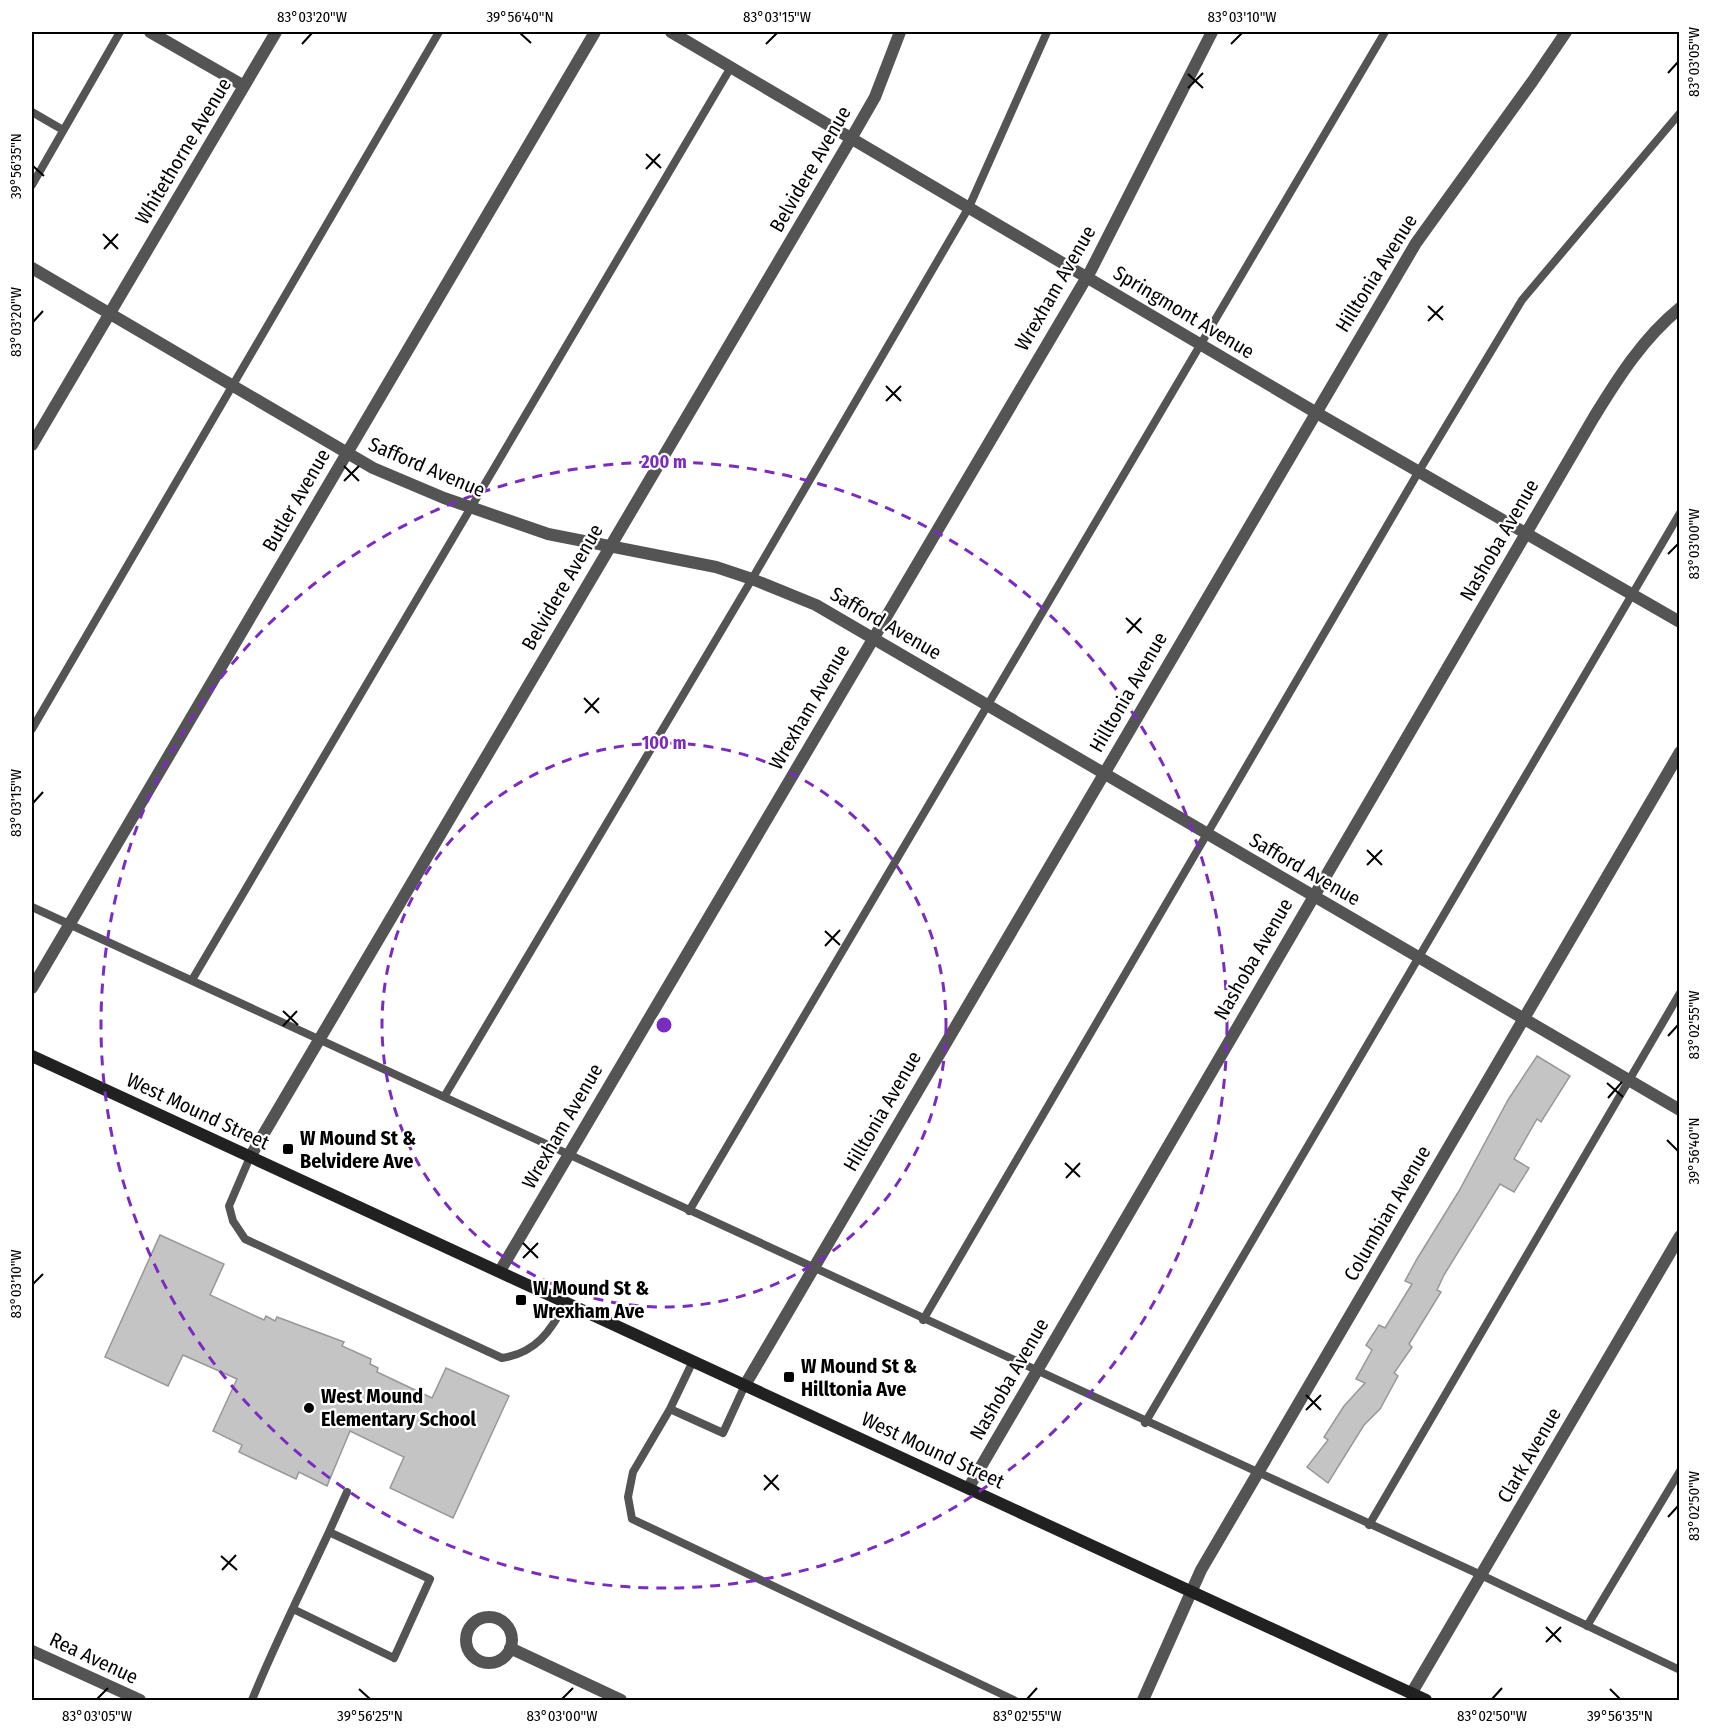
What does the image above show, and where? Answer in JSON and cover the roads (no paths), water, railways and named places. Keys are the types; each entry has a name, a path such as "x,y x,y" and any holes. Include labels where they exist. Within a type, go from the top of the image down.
{"street":[{"path":"150,32 244,86"},
{"name":"Whitethorne Avenue","path":"32,444 276,32"},
{"name":"Butler Avenue","path":"32,988 595,32"},
{"name":"Springmont Avenue","path":"671,32 1315,412 1680,622"},
{"name":"Belvidere Avenue","path":"250,1158 852,137 874,97 900,32"},
{"name":"Wrexham Avenue","path":"500,1271 872,637 1087,277 1212,32"},
{"name":"Hilltonia Avenue","path":"745,1385 1416,243 1566,32"},
{"name":"Safford Avenue","path":"32,268 373,468 471,507 548,534 716,567 816,605 1680,1110"},
{"name":"Nashoba Avenue","path":"969,1487 1312,896 1624,369 1662,322 1680,308"},
{"name":"Columbian Avenue","path":"1143,1701 1191,1590 1680,752"},
{"name":"West Mound Street","path":"32,1056 969,1487 1426,1701"},
{"name":"Clark Avenue","path":"1411,1694 1680,1236"},
{"path":"510,1648 621,1701"},
{"name":"Rea Avenue","path":"32,1651 140,1701"}],"lane":[{"path":"32,184 120,32"},
{"path":"32,729 439,32"},
{"path":"444,1097 752,579 969,207 1047,32"},
{"path":"689,1211 1385,32"},
{"path":"192,980 731,67"},
{"path":"32,112 63,130"},
{"path":"923,1320 1419,471 1522,300 1680,113"},
{"path":"1145,1423 1420,959 1680,513"},
{"path":"32,907 320,1038 1145,1423 1481,1575 1680,1670"},
{"path":"1370,1525 1680,993"},
{"path":"250,1158 229,1206 233,1221 245,1239 502,1358 517,1356 539,1343 552,1328 566,1302"},
{"path":"693,1361 670,1409 633,1472 628,1497 632,1519 1014,1701"},
{"path":"670,1409 723,1433 745,1385"},
{"path":"1587,1626 1680,1471"},
{"path":"252,1701 292,1609 348,1492"},
{"path":"292,1609 394,1658 430,1579 329,1532"}],"place":[{"name":"W Mound St & Belvidere Ave","path":"288,1149"},
{"name":"W Mound St & Wrexham Ave","path":"521,1300"},
{"name":"W Mound St & Hilltonia Ave","path":"789,1377"},
{"name":"West Mound Elementary School","path":"309,1408"}]}
